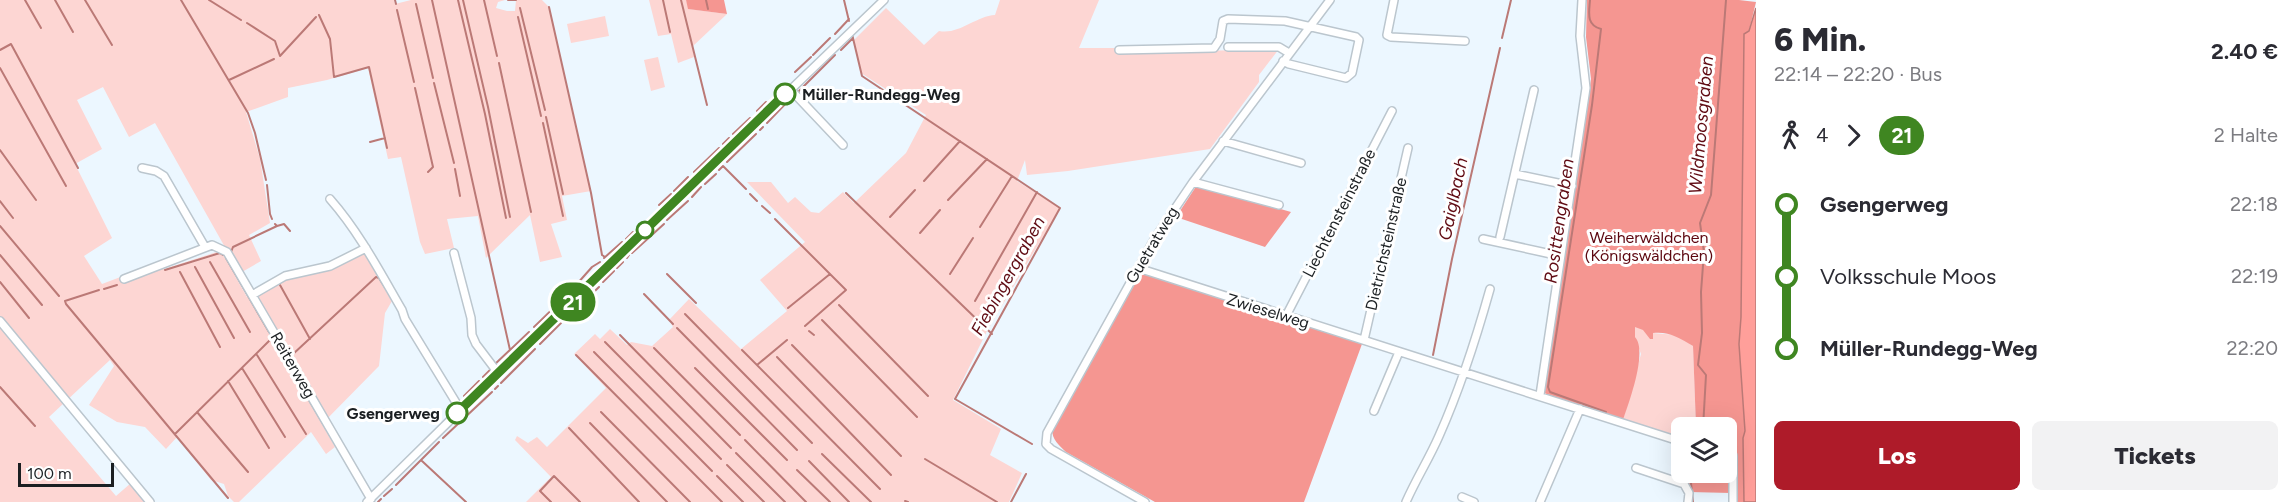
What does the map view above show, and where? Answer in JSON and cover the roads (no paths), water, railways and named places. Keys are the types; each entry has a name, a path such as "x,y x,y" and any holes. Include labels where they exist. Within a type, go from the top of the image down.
{"street":[{"path":"369,500 460,409 884,0"},
{"name":"Guetratweg","path":"1136,500 1051,449 1046,444 1047,433 1149,246 1193,182 1330,0"},
{"path":"1394,0 1387,35 1465,41"},
{"path":"1540,395 1586,88 1580,36 1582,0"},
{"path":"1119,50 1214,48 1220,39 1222,21 1228,19 1264,19 1311,26 1356,37 1359,40 1351,76 1346,78 1283,61"},
{"path":"1228,47 1279,47 1289,53"},
{"path":"790,89 843,145"},
{"path":"1500,237 1534,90"},
{"name":"Liechtensteinstraße","path":"1286,316 1392,111"},
{"path":"1224,141 1301,163"},
{"name":"Dietrichsteinstraße","path":"1364,340 1408,148"},
{"path":"124,279 205,248 164,176 156,171 142,168"},
{"path":"1515,174 1572,186"},
{"path":"1193,182 1279,205"},
{"path":"330,199 343,213 366,248 405,319 460,409"},
{"path":"1483,239 1560,256"},
{"name":"Reiterweg","path":"205,248 217,246 227,252 369,500"},
{"path":"252,295 285,276 330,266 366,248"},
{"path":"454,253 471,318 472,335 498,373"},
{"name":"Zwieselweg","path":"1138,268 1671,438"},
{"path":"1406,502 1439,435 1464,372 1490,289"},
{"path":"0,321 150,502"},
{"path":"1374,411 1399,352"},
{"path":"1540,502 1580,409"},
{"path":"1636,468 1684,484 1689,493 1688,502"},
{"path":"1732,483 1733,502"},
{"path":"1462,497 1474,502"},
{"path":"1136,500 1145,502"}],"waterway":[{"path":"25,0 41,28"},
{"path":"55,0 73,32"},
{"path":"85,0 112,45"},
{"path":"181,0 248,113 266,180"},
{"path":"209,0 241,20"},
{"path":"395,0 396,4"},
{"path":"432,0 510,350"},
{"path":"458,0 485,114 506,218"},
{"path":"463,0 510,217"},
{"path":"484,0 497,56"},
{"path":"508,0 516,0"},
{"path":"663,0 670,32"},
{"path":"681,0 707,105"},
{"path":"706,0 708,9"},
{"name":"Fiebingergraben","path":"844,0 849,21"},
{"name":"Gaiglbach","path":"1502,38 1511,0"},
{"name":"Rosittengraben","path":"1590,0 1591,21 1593,25 1601,29 1592,105 1548,387 1550,392 1606,412"},
{"name":"Wildmoosgraben","path":"1704,417 1706,375 1698,365 1702,333 1701,292 1704,252 1700,223 1711,195 1726,0"},
{"path":"416,4 433,78"},
{"path":"549,7 591,193 602,255 605,257"},
{"path":"520,8 545,110"},
{"path":"397,10 414,82"},
{"path":"319,15 330,39 334,77 369,67 387,148"},
{"path":"247,23 275,41 280,56 316,17"},
{"path":"518,17 541,116"},
{"path":"835,34 849,19"},
{"name":"Fiebingergraben","path":"852,34 862,76 1060,208 955,399 1032,444"},
{"path":"813,55 830,38"},
{"path":"841,50 853,38"},
{"path":"0,50 11,44 78,168"},
{"name":"Gaiglbach","path":"1433,355 1452,259 1500,48"},
{"path":"799,91 835,55"},
{"path":"795,72 811,57"},
{"path":"229,80 274,59"},
{"path":"499,63 531,212"},
{"path":"0,68 66,186"},
{"path":"434,83 454,163"},
{"path":"415,88 433,167 428,172"},
{"path":"767,123 791,98"},
{"path":"757,111 766,102"},
{"path":"546,117 563,194"},
{"path":"733,134 750,118"},
{"path":"543,123 563,216"},
{"path":"760,130 763,127"},
{"path":"727,162 756,134"},
{"path":"370,142 385,138"},
{"path":"723,144 729,138"},
{"path":"924,181 960,141"},
{"path":"694,172 719,148"},
{"path":"0,150 36,200"},
{"path":"948,200 987,159"},
{"path":"719,170 723,166 746,189"},
{"path":"455,169 460,196"},
{"path":"705,184 716,174"},
{"path":"980,227 1012,176"},
{"path":"674,191 688,177"},
{"path":"267,185 272,219"},
{"path":"692,197 701,187"},
{"path":"890,217 915,190"},
{"path":"975,301 1037,192"},
{"path":"846,193 992,334"},
{"path":"659,205 671,194"},
{"path":"750,194 757,201"},
{"path":"0,201 13,218"},
{"path":"667,220 688,201"},
{"path":"762,206 770,213"},
{"path":"920,233 940,210"},
{"path":"775,219 846,290 805,326"},
{"path":"231,252 233,247 277,226 275,224"},
{"path":"277,226 284,224 290,231"},
{"path":"632,253 664,224"},
{"path":"0,226 59,296"},
{"path":"626,239 633,232"},
{"path":"950,274 973,238"},
{"path":"604,258 622,242"},
{"path":"165,270 220,253 223,255"},
{"path":"0,255 42,305"},
{"path":"226,258 269,332"},
{"path":"210,262 250,332"},
{"path":"569,293 592,267 600,262"},
{"path":"617,268 623,262"},
{"path":"195,267 234,338"},
{"path":"603,282 614,271"},
{"path":"180,272 220,347"},
{"path":"667,274 696,303"},
{"path":"788,308 830,274"},
{"path":"290,354 292,355 376,277 386,289"},
{"path":"0,282 29,318"},
{"path":"104,289 117,285"},
{"path":"280,285 310,339"},
{"path":"566,319 599,287"},
{"path":"99,290 65,301 66,304 228,498"},
{"path":"644,294 673,324"},
{"path":"534,327 566,296"},
{"path":"839,305 928,396"},
{"path":"685,314 812,443"},
{"path":"822,320 917,417"},
{"path":"540,344 561,323"},
{"path":"677,328 797,450"},
{"path":"809,331 814,335"},
{"path":"494,365 529,332"},
{"path":"620,335 731,448"},
{"path":"271,336 334,442"},
{"path":"175,434 272,338"},
{"path":"757,365 787,340"},
{"path":"605,342 721,459"},
{"path":"792,345 901,456"},
{"path":"654,348 740,435"},
{"path":"501,383 535,349"},
{"path":"742,350 880,489"},
{"path":"594,352 712,471"},
{"path":"257,355 306,434"},
{"path":"576,355 722,502"},
{"path":"777,357 891,475"},
{"path":"242,368 285,437"},
{"path":"695,368 787,460"},
{"path":"483,377 491,369"},
{"path":"228,381 269,448"},
{"path":"464,396 479,381"},
{"path":"495,389 498,386"},
{"path":"0,387 35,426"},
{"path":"443,438 492,392"},
{"path":"197,412 248,472"},
{"path":"601,412 690,502"},
{"path":"590,423 667,502"},
{"path":"569,428 639,502"},
{"path":"745,440 806,502"},
{"path":"396,485 439,442"},
{"path":"736,453 785,502"},
{"path":"822,454 871,502"},
{"path":"925,459 997,502"},
{"path":"422,461 466,502"},
{"path":"809,461 849,502"},
{"path":"727,465 764,502"},
{"path":"797,470 830,502"},
{"name":"Fiebingergraben","path":"1011,502 1026,474"},
{"path":"551,502 540,491 554,476 580,502"},
{"path":"717,476 743,502"},
{"name":"Wildmoosgraben","path":"1691,483 1693,502"},
{"path":"384,496 392,489"},
{"path":"378,502 381,499"}],"place":[{"name":"Müller-Rundegg-Weg","path":"785,94"},
{"name":"Gsengerweg","path":"457,413"}],"park label":[{"name":"Weiherwäldchen (Königswäldchen)","path":"1649,246"}]}
